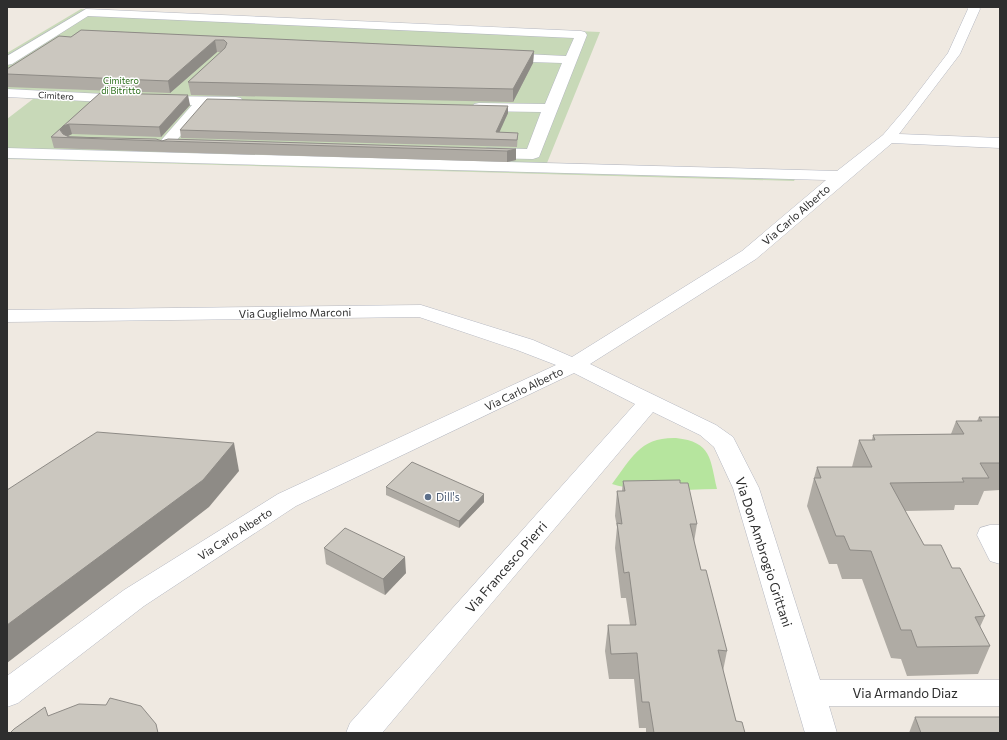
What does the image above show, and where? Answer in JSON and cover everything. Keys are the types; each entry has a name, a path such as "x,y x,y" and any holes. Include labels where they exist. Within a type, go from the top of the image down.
{"street":[{"name":"Via Carlo Alberto","path":"7,694 134,598 287,500 574,365 749,255 888,138 911,111 954,54 974,9 973,7"},
{"path":"7,61 86,12 581,35 550,108 533,154 470,153"},
{"path":"48,35 72,36"},
{"path":"492,56 571,60"},
{"path":"174,100 190,85"},
{"name":"Cimitero","path":"7,94 250,102"},
{"path":"165,145 203,101"},
{"path":"463,106 550,108"},
{"path":"888,138 1000,143"},
{"path":"142,144 306,148"},
{"path":"7,153 841,176"},
{"name":"Via Guglielmo Marconi","path":"7,316 421,311 525,345 574,365"},
{"name":"Via Don Ambrogio Grittani","path":"574,365 708,430 724,442 746,488 821,733"},
{"name":"Via Francesco Pierri","path":"362,733 650,401"},
{"path":"1000,535 990,535 1000,554"},
{"name":"Via Armando Diaz","path":"809,693 1000,692"}],"green space":[{"name":"Cimitero di Bitritto","path":"81,9 600,32 547,163 798,173 794,181 7,159 7,119 33,99 7,96 7,53"},
{"path":"676,438 697,443 703,448 713,469 717,489 651,490 612,484 632,458 645,445 654,441"}],"building":[{"path":"81,30 534,51 513,89 188,82 225,48 227,43 224,40 215,40 168,81 7,74 7,69 59,36 71,37"},
{"path":"100,93 188,95 159,127 69,124 63,126"},
{"path":"207,99 508,106 496,132 518,133 517,140 180,130"},
{"path":"62,127 60,130 63,134 69,137 156,139 162,141 51,137"},
{"path":"168,139 516,149 507,151 162,141"},
{"path":"979,417 1000,417 1000,463 980,463 989,478 962,478 964,482 890,483 924,545 941,545 952,568 960,568 985,616 975,617 990,646 917,647 911,630 901,630 871,551 850,550 844,536 836,536 814,478 821,478 817,467 872,467 859,440 875,440 873,435 964,434 956,421 982,421"},
{"path":"97,432 234,443 203,480 7,625 7,490"},
{"path":"412,462 484,494 459,521 386,487"},
{"path":"680,480 680,483 688,483 697,524 690,524 701,570 706,570 727,651 718,650 736,721 742,722 745,733 654,733 649,702 642,702 637,653 611,654 608,625 636,625 629,572 624,573 617,523 622,524 617,491 625,491 623,481"},
{"path":"345,528 405,557 383,579 324,548"},
{"path":"110,698 141,706 156,724 158,733 10,733 45,707 48,716 79,704 106,705"},
{"path":"915,717 1000,717 1000,733 921,733"}],"place":[{"name":"Dill's","path":"428,497"}]}
